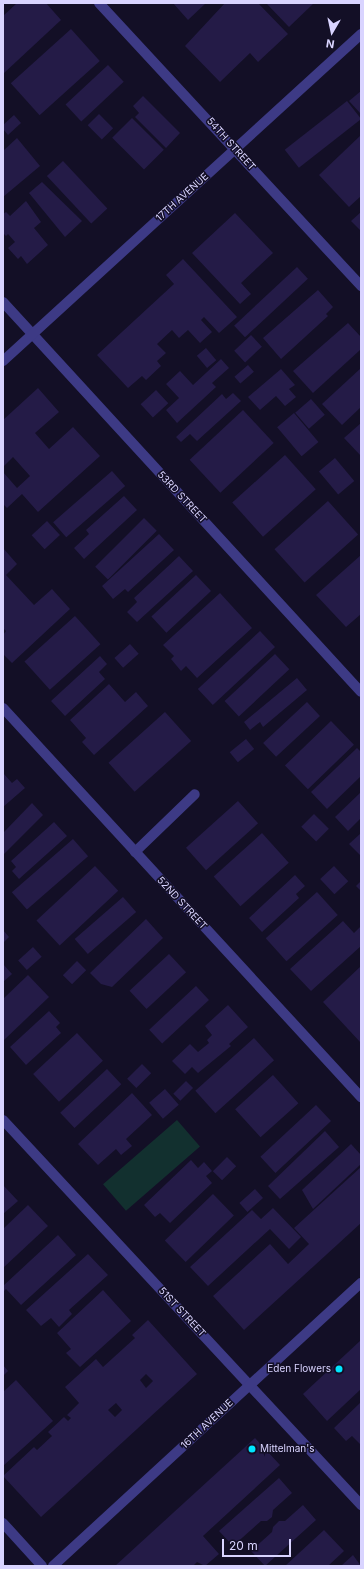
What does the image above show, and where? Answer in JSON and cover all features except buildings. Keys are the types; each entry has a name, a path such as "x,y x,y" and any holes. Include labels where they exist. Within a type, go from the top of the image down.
{"street":[{"name":"54TH STREET","path":"99,3 361,286"},
{"name":"17TH AVENUE","path":"3,361 361,34"},
{"name":"53RD STREET","path":"3,302 361,692"},
{"name":"52ND STREET","path":"3,708 361,1097"},
{"path":"135,852 195,794"},
{"name":"51ST STREET","path":"3,1120 361,1505"},
{"name":"16TH AVENUE","path":"53,1566 361,1283"},
{"path":"3,1523 42,1566"}],"green space":[{"path":"177,1120 200,1146 126,1211 103,1184"}],"place":[{"name":"Eden Flowers","path":"339,1369"},
{"name":"Mittelman's","path":"252,1449"}]}
